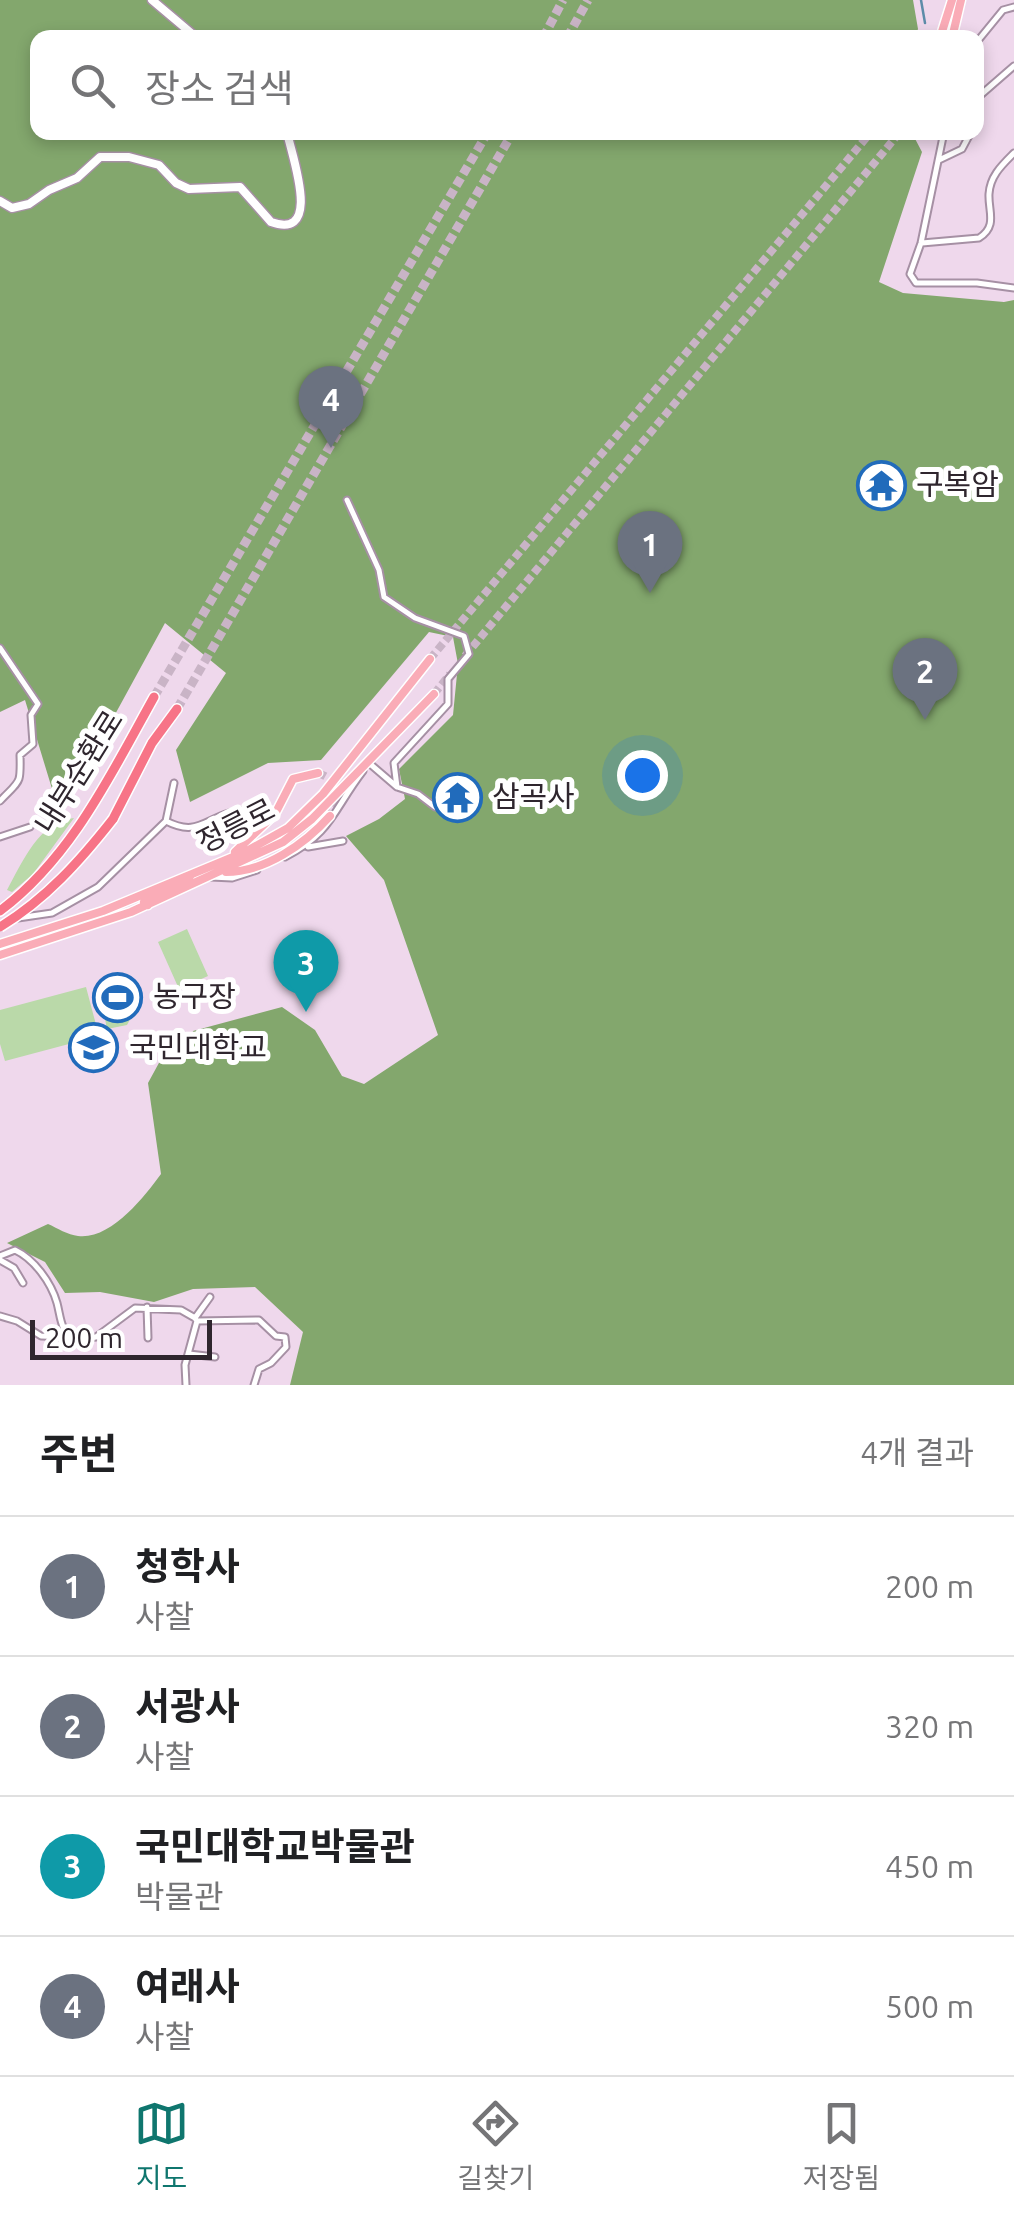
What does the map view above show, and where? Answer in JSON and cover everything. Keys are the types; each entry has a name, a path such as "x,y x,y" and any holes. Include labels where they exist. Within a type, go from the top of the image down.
{"highway":[{"name":"내부순환로","path":"0,911 48,868 76,832 154,697"},
{"name":"내부순환로","path":"0,924 47,893 87,852 113,819 152,744 177,709"}],"main road":[{"path":"943,30 952,0"},
{"path":"954,30 961,0"},
{"name":"정릉로","path":"0,944 85,918 268,840 305,813 430,659"},
{"name":"정릉로","path":"0,955 148,905 284,842 434,694"},
{"path":"228,859 275,814 293,778 318,772"},
{"path":"222,872 241,872 286,853 330,816"},
{"path":"148,905 144,902 148,898 183,884 192,873"}],"street":[{"path":"152,0 188,30"},
{"path":"984,33 1003,10 1014,8"},
{"path":"984,92 1014,66"},
{"path":"0,201 12,208 29,204 77,178 100,158 129,157 159,165 176,183 189,189 240,187 271,222 289,223 297,217 303,200 288,140"},
{"path":"943,140 921,243 909,271 916,283 1012,285"},
{"path":"939,160 962,149 967,140"},
{"path":"921,243 979,238 987,233 992,220 989,194 995,173 1014,152"},
{"path":"347,500 379,570 384,597 415,618 459,632 468,643 470,654 448,680 448,704 394,763 397,786"},
{"path":"0,648 38,704 32,715 33,744 20,755 18,787 0,801"},
{"name":"정릉로","path":"211,876 243,875 305,846 332,822 342,798 405,723"},
{"path":"369,763 397,786 418,794 435,807"},
{"path":"0,924 52,913 98,888 166,820 174,783"},
{"path":"166,820 180,828 192,828 224,814 254,809"},
{"path":"0,836 30,827"},
{"name":"정릉로","path":"305,846 343,842"},
{"path":"23,1283 14,1268 0,1258 16,1250 30,1259 53,1292 68,1337"},
{"path":"186,1385 196,1320 210,1297"},
{"path":"148,1308 148,1338"},
{"path":"0,1316 41,1336 88,1340 130,1310 181,1310 196,1320 260,1320 276,1336 285,1337 286,1347 259,1369 254,1385"},
{"path":"188,1354 216,1358"}],"green space":[{"path":"0,0 913,0 918,30 30,30 30,140 916,140 922,152 879,282 903,293 1014,300 1014,1385 290,1385 303,1332 255,1287 193,1289 154,1302 100,1292 65,1293 45,1262 7,1243 48,1224 78,1236 102,1231 126,1215 146,1194 161,1174 148,1083 166,1050 176,1055 189,1047 193,1031 282,1007 315,1030 342,1076 364,1084 438,1035 384,880 346,836 379,819 405,799 399,769 453,715 458,664 453,637 429,632 321,760 268,763 190,802 176,750 226,673 165,623 60,815 25,700 0,712"},
{"path":"74,818 33,874 12,892 7,890 41,835"},
{"path":"187,929 208,976 179,989 158,942"},
{"name":"농구장","path":"132,980 138,1005 127,1025 107,1029 99,989"},
{"path":"86,987 99,1036 5,1061 0,1044 0,1010"}],"waterway":[{"path":"921,0 925,23"}],"tunnel":[{"path":"547,30 563,0"},
{"path":"571,30 588,0"},
{"path":"154,697 483,140"},
{"path":"177,709 508,140"},
{"path":"430,659 864,140"},
{"path":"465,656 893,140"},
{"path":"434,694 450,674"},
{"path":"318,773 337,790 330,816"}],"place":[{"name":"여래사","path":"331,448"},
{"name":"구복암","path":"881,485"},
{"name":"청학사","path":"650,593"},
{"name":"서광사","path":"925,720"},
{"name":"삼곡사","path":"457,797"},
{"name":"농구장","path":"118,997"},
{"name":"국민대학교박물관","path":"306,1012"},
{"name":"국민대학교","path":"94,1048"}]}
